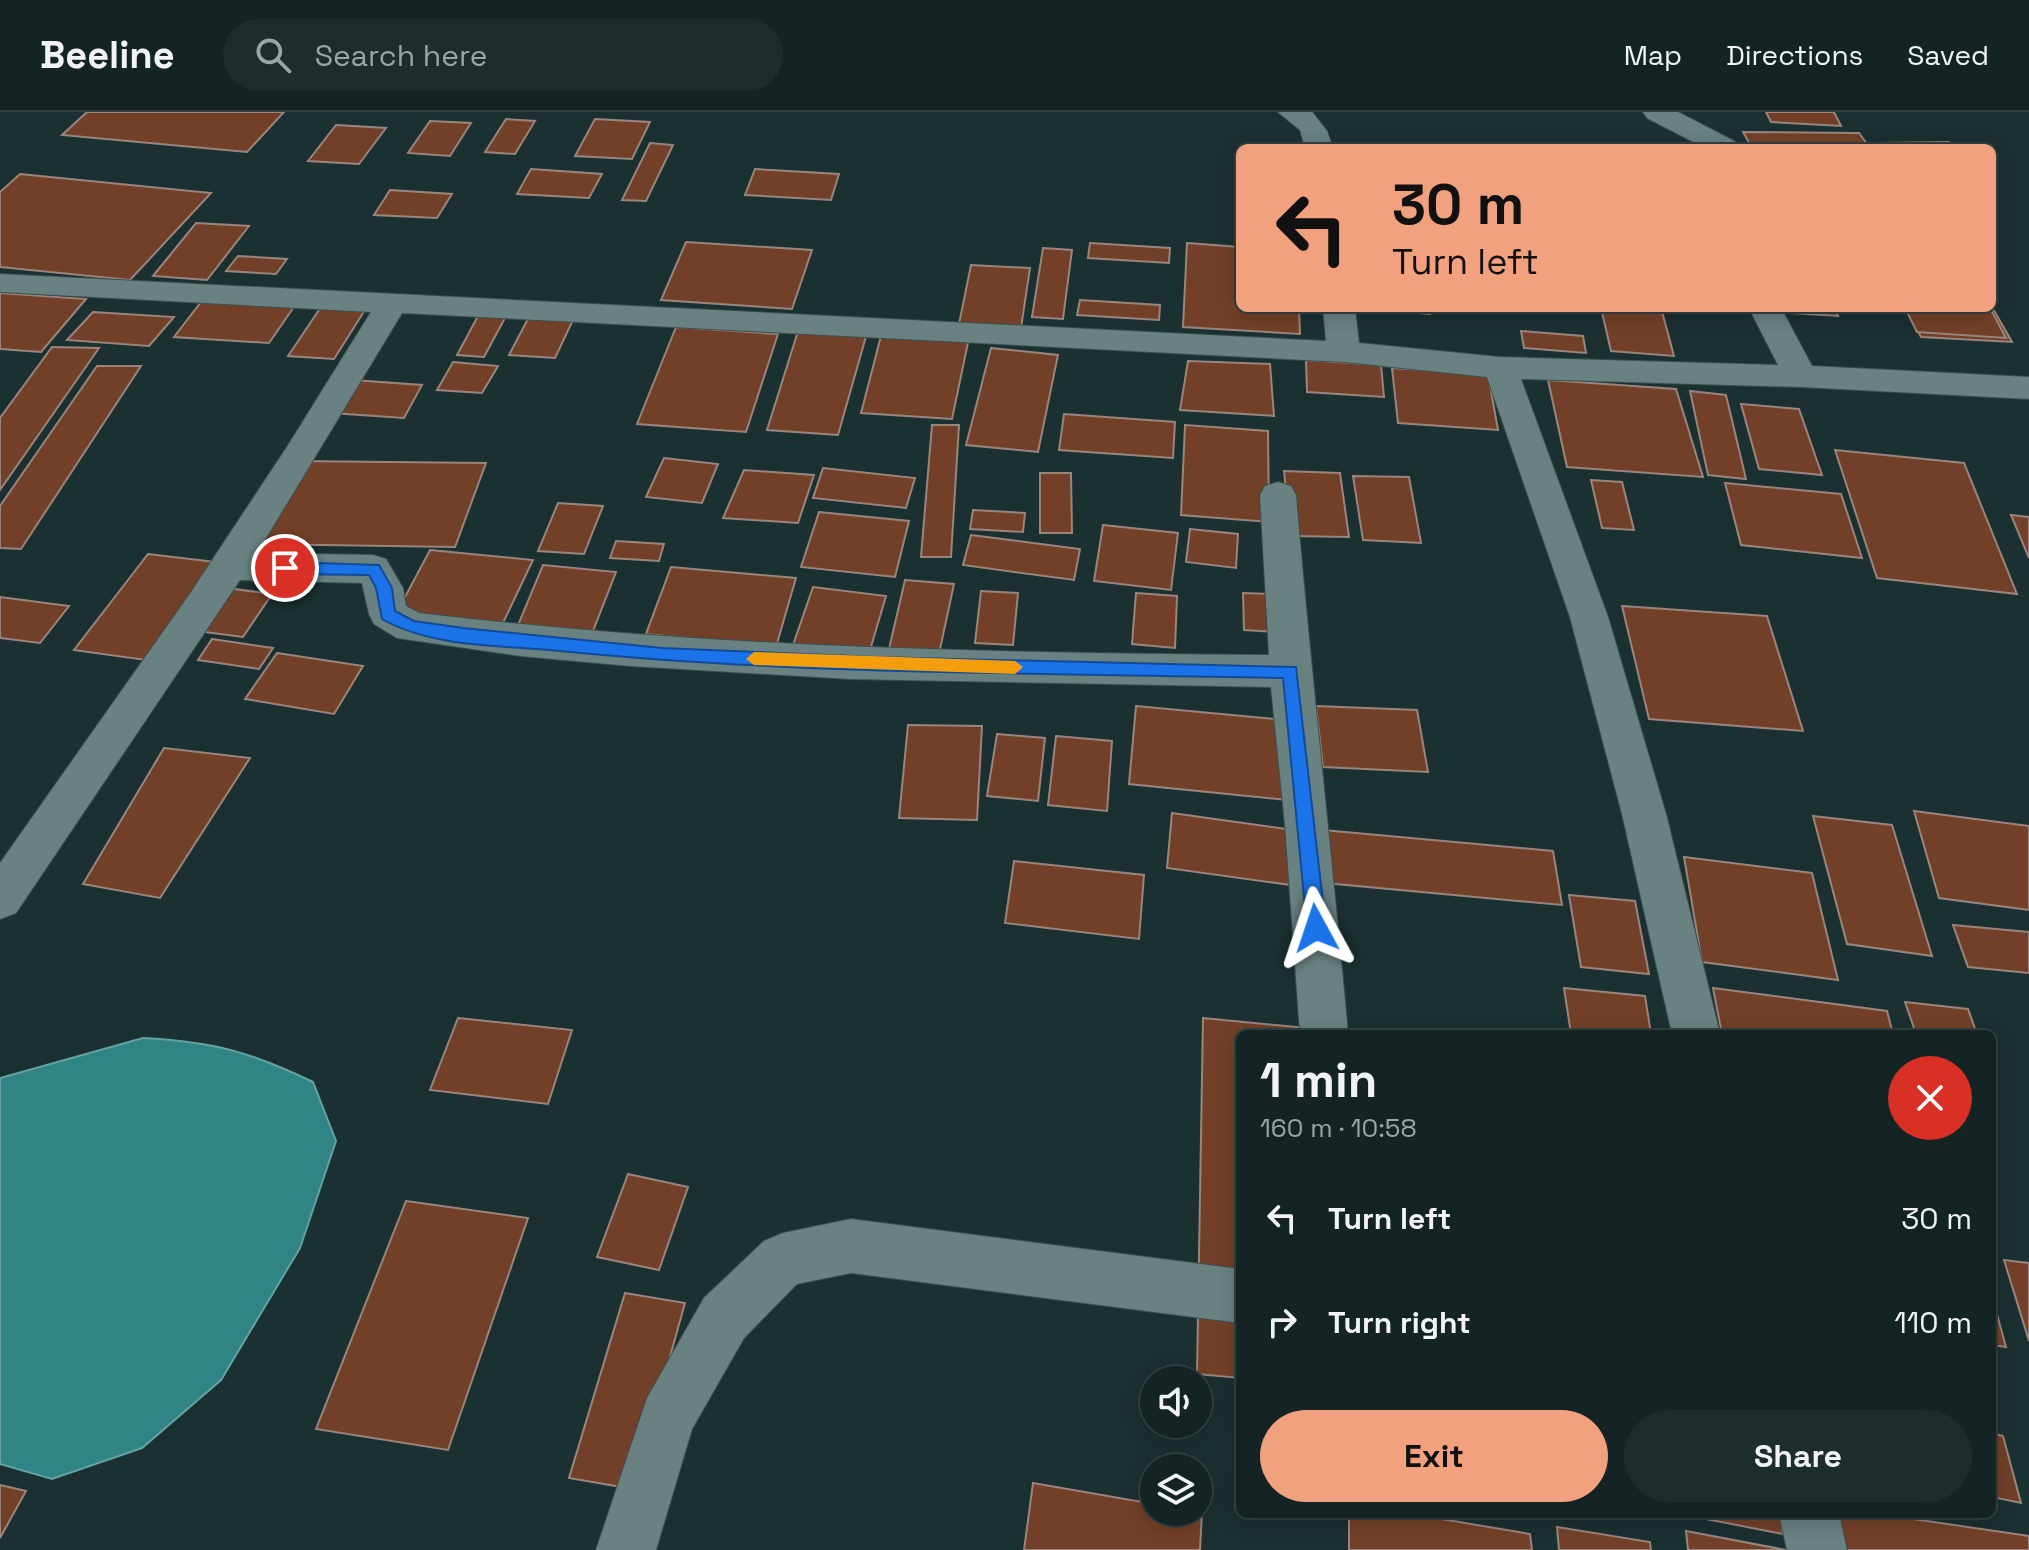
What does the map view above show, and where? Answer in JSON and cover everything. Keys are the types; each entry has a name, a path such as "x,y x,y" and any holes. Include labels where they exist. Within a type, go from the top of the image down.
{"street":[{"path":"1292,112 1304,117 1319,144"},
{"path":"1657,112 1718,144"},
{"path":"0,283 1344,352 1500,368 1801,376 2029,388"},
{"path":"0,899 90,774 230,566 392,303"},
{"path":"1339,312 1344,352"},
{"path":"1767,312 1801,376"},
{"path":"1500,368 1589,617 1644,814 1695,1030"},
{"path":"1278,495 1290,671 1324,1030"},
{"path":"230,566 373,569 384,588 388,614 411,627 662,655 890,664 1290,671"},
{"path":"626,1550 667,1418 724,1318 783,1260 851,1246 1236,1295"},
{"path":"1810,1518 1817,1550"}],"water":[{"path":"143,1038 190,1042 230,1050 313,1082 336,1141 300,1248 221,1380 142,1448 52,1479 0,1464 0,1078"}],"building":[{"path":"87,112 284,112 247,152 62,135"},
{"path":"1766,112 1834,112 1841,126 1771,122"},
{"path":"506,119 535,121 515,154 485,152"},
{"path":"595,119 650,122 632,159 575,156"},
{"path":"430,121 471,123 450,156 408,153"},
{"path":"336,125 386,128 359,164 308,161"},
{"path":"1743,132 1859,133 1867,144 1750,144"},
{"path":"1949,142 1950,144 1880,144"},
{"path":"650,143 673,145 646,201 622,200"},
{"path":"531,169 602,174 589,198 517,194"},
{"path":"755,169 839,174 831,200 745,195"},
{"path":"20,174 211,193 130,280 0,267 0,192"},
{"path":"390,190 452,194 437,218 374,215"},
{"path":"196,223 249,226 207,280 153,276"},
{"path":"686,242 812,250 792,309 661,300"},
{"path":"1090,243 1170,248 1169,263 1088,258"},
{"path":"1187,243 1236,247 1236,312 1299,312 1300,334 1183,327"},
{"path":"1043,248 1072,250 1063,319 1032,317"},
{"path":"238,256 287,259 276,274 226,271"},
{"path":"971,265 1030,268 1021,328 959,324"},
{"path":"0,293 86,299 41,352 0,349"},
{"path":"204,298 296,304 269,343 174,337"},
{"path":"1080,300 1160,305 1159,320 1077,315"},
{"path":"321,307 365,310 334,359 288,356"},
{"path":"93,312 174,317 149,346 67,340"},
{"path":"1602,312 1662,312 1674,356 1611,351"},
{"path":"1773,312 1836,312 1838,316"},
{"path":"1907,312 1992,312 2006,338 1917,332"},
{"path":"1909,312 1995,312 2012,342 1921,337"},
{"path":"531,313 575,316 555,358 509,355"},
{"path":"478,316 505,318 484,357 457,355"},
{"path":"676,327 778,334 746,432 637,424"},
{"path":"799,328 867,333 838,435 767,430"},
{"path":"1521,331 1583,336 1586,353 1524,348"},
{"path":"882,332 969,338 952,419 861,413"},
{"path":"52,347 99,348 0,490 0,418"},
{"path":"991,348 1058,355 1038,452 966,445"},
{"path":"1306,360 1381,365 1384,397 1307,392"},
{"path":"1188,361 1270,364 1274,416 1180,410"},
{"path":"453,362 498,366 482,393 437,390"},
{"path":"97,366 141,366 21,549 0,548 0,506"},
{"path":"1392,368 1488,374 1498,430 1398,423"},
{"path":"353,380 422,385 404,418 332,413"},
{"path":"1548,380 1676,389 1703,477 1567,467"},
{"path":"1690,391 1726,395 1746,479 1708,475"},
{"path":"1741,404 1799,409 1822,475 1759,469"},
{"path":"1064,414 1175,422 1173,458 1059,450"},
{"path":"932,425 959,425 951,557 921,557"},
{"path":"1185,425 1268,431 1269,522 1181,515"},
{"path":"1835,450 1964,463 2017,594 1877,578"},
{"path":"664,458 718,464 702,503 646,497"},
{"path":"294,461 486,463 455,547 253,544"},
{"path":"823,468 915,478 906,508 813,498"},
{"path":"744,470 814,475 798,523 723,518"},
{"path":"1284,471 1340,473 1349,537 1291,536"},
{"path":"1040,473 1071,473 1072,533 1040,533"},
{"path":"1353,476 1409,477 1421,543 1363,540"},
{"path":"1591,480 1622,482 1634,530 1602,528"},
{"path":"1725,483 1841,494 1862,558 1741,545"},
{"path":"558,503 603,506 584,554 538,551"},
{"path":"973,510 1025,513 1023,532 970,529"},
{"path":"819,512 909,521 895,577 801,567"},
{"path":"2011,515 2029,517 2029,558"},
{"path":"1103,525 1178,533 1171,590 1094,581"},
{"path":"1190,529 1238,534 1236,568 1186,562"},
{"path":"971,535 1080,549 1074,580 963,565"},
{"path":"616,541 664,544 659,561 610,558"},
{"path":"430,550 533,560 502,625 396,614"},
{"path":"148,554 224,563 153,661 74,650"},
{"path":"543,565 616,572 593,631 518,625"},
{"path":"671,567 796,578 776,647 646,634"},
{"path":"905,580 954,584 939,654 889,649"},
{"path":"813,587 886,596 868,657 792,648"},
{"path":"227,588 272,594 243,637 197,631"},
{"path":"981,591 1018,593 1013,645 975,643"},
{"path":"1136,593 1177,596 1175,648 1132,644"},
{"path":"1243,593 1272,594 1274,632 1244,630"},
{"path":"0,597 69,606 40,643 0,638"},
{"path":"1622,606 1767,616 1803,731 1649,719"},
{"path":"212,639 273,648 259,669 198,660"},
{"path":"277,653 363,666 334,714 245,699"},
{"path":"1136,706 1285,720 1286,800 1129,784"},
{"path":"1316,706 1417,710 1428,772 1323,767"},
{"path":"908,725 982,726 977,820 899,818"},
{"path":"997,734 1045,738 1038,801 987,796"},
{"path":"1056,736 1112,741 1107,811 1048,805"},
{"path":"164,748 250,758 160,898 83,884"},
{"path":"1914,811 2029,826 2029,910 1939,898"},
{"path":"1172,813 1294,830 1291,885 1167,868"},
{"path":"1813,816 1892,825 1932,956 1847,944"},
{"path":"1323,830 1553,851 1562,905 1325,883"},
{"path":"1684,857 1812,873 1838,980 1702,962"},
{"path":"1014,861 1144,875 1139,939 1005,923"},
{"path":"1569,895 1635,901 1649,974 1581,967"},
{"path":"1953,925 2029,932 2029,973 1968,967"},
{"path":"1564,988 1645,996 1650,1030 1570,1030"},
{"path":"1713,988 1887,1011 1892,1030 1721,1030"},
{"path":"1905,1002 1968,1009 1976,1030 1915,1030"},
{"path":"458,1018 572,1030 548,1104 430,1090"},
{"path":"1203,1018 1328,1030 1236,1030 1236,1378 1212,1375 1212,1366 1197,1366"},
{"path":"628,1174 688,1187 659,1270 597,1257"},
{"path":"406,1201 528,1218 448,1450 316,1429"},
{"path":"2004,1260 2029,1263 2029,1341"},
{"path":"625,1293 685,1303 633,1489 569,1478"},
{"path":"1996,1311 2006,1347 1996,1346"},
{"path":"1996,1434 2003,1436 2021,1503 1996,1498"},
{"path":"1033,1483 1140,1502 1140,1526 1201,1526 1200,1550 1024,1550"},
{"path":"0,1485 26,1491 0,1538"},
{"path":"1349,1518 1436,1518 1530,1534 1532,1550 1349,1550"},
{"path":"1701,1518 1781,1518 1783,1534"},
{"path":"1830,1518 1906,1518 2029,1536 2029,1550 1836,1550"},
{"path":"1557,1527 1650,1542 1651,1550 1559,1550"},
{"path":"1686,1531 1786,1550 1688,1550"}],"slow traffic":[{"path":"754,659 1015,667"}],"route":[{"path":"285,568 373,569 384,588 388,614 411,627 463,635 662,655 875,664 1290,671 1316,928"}]}
